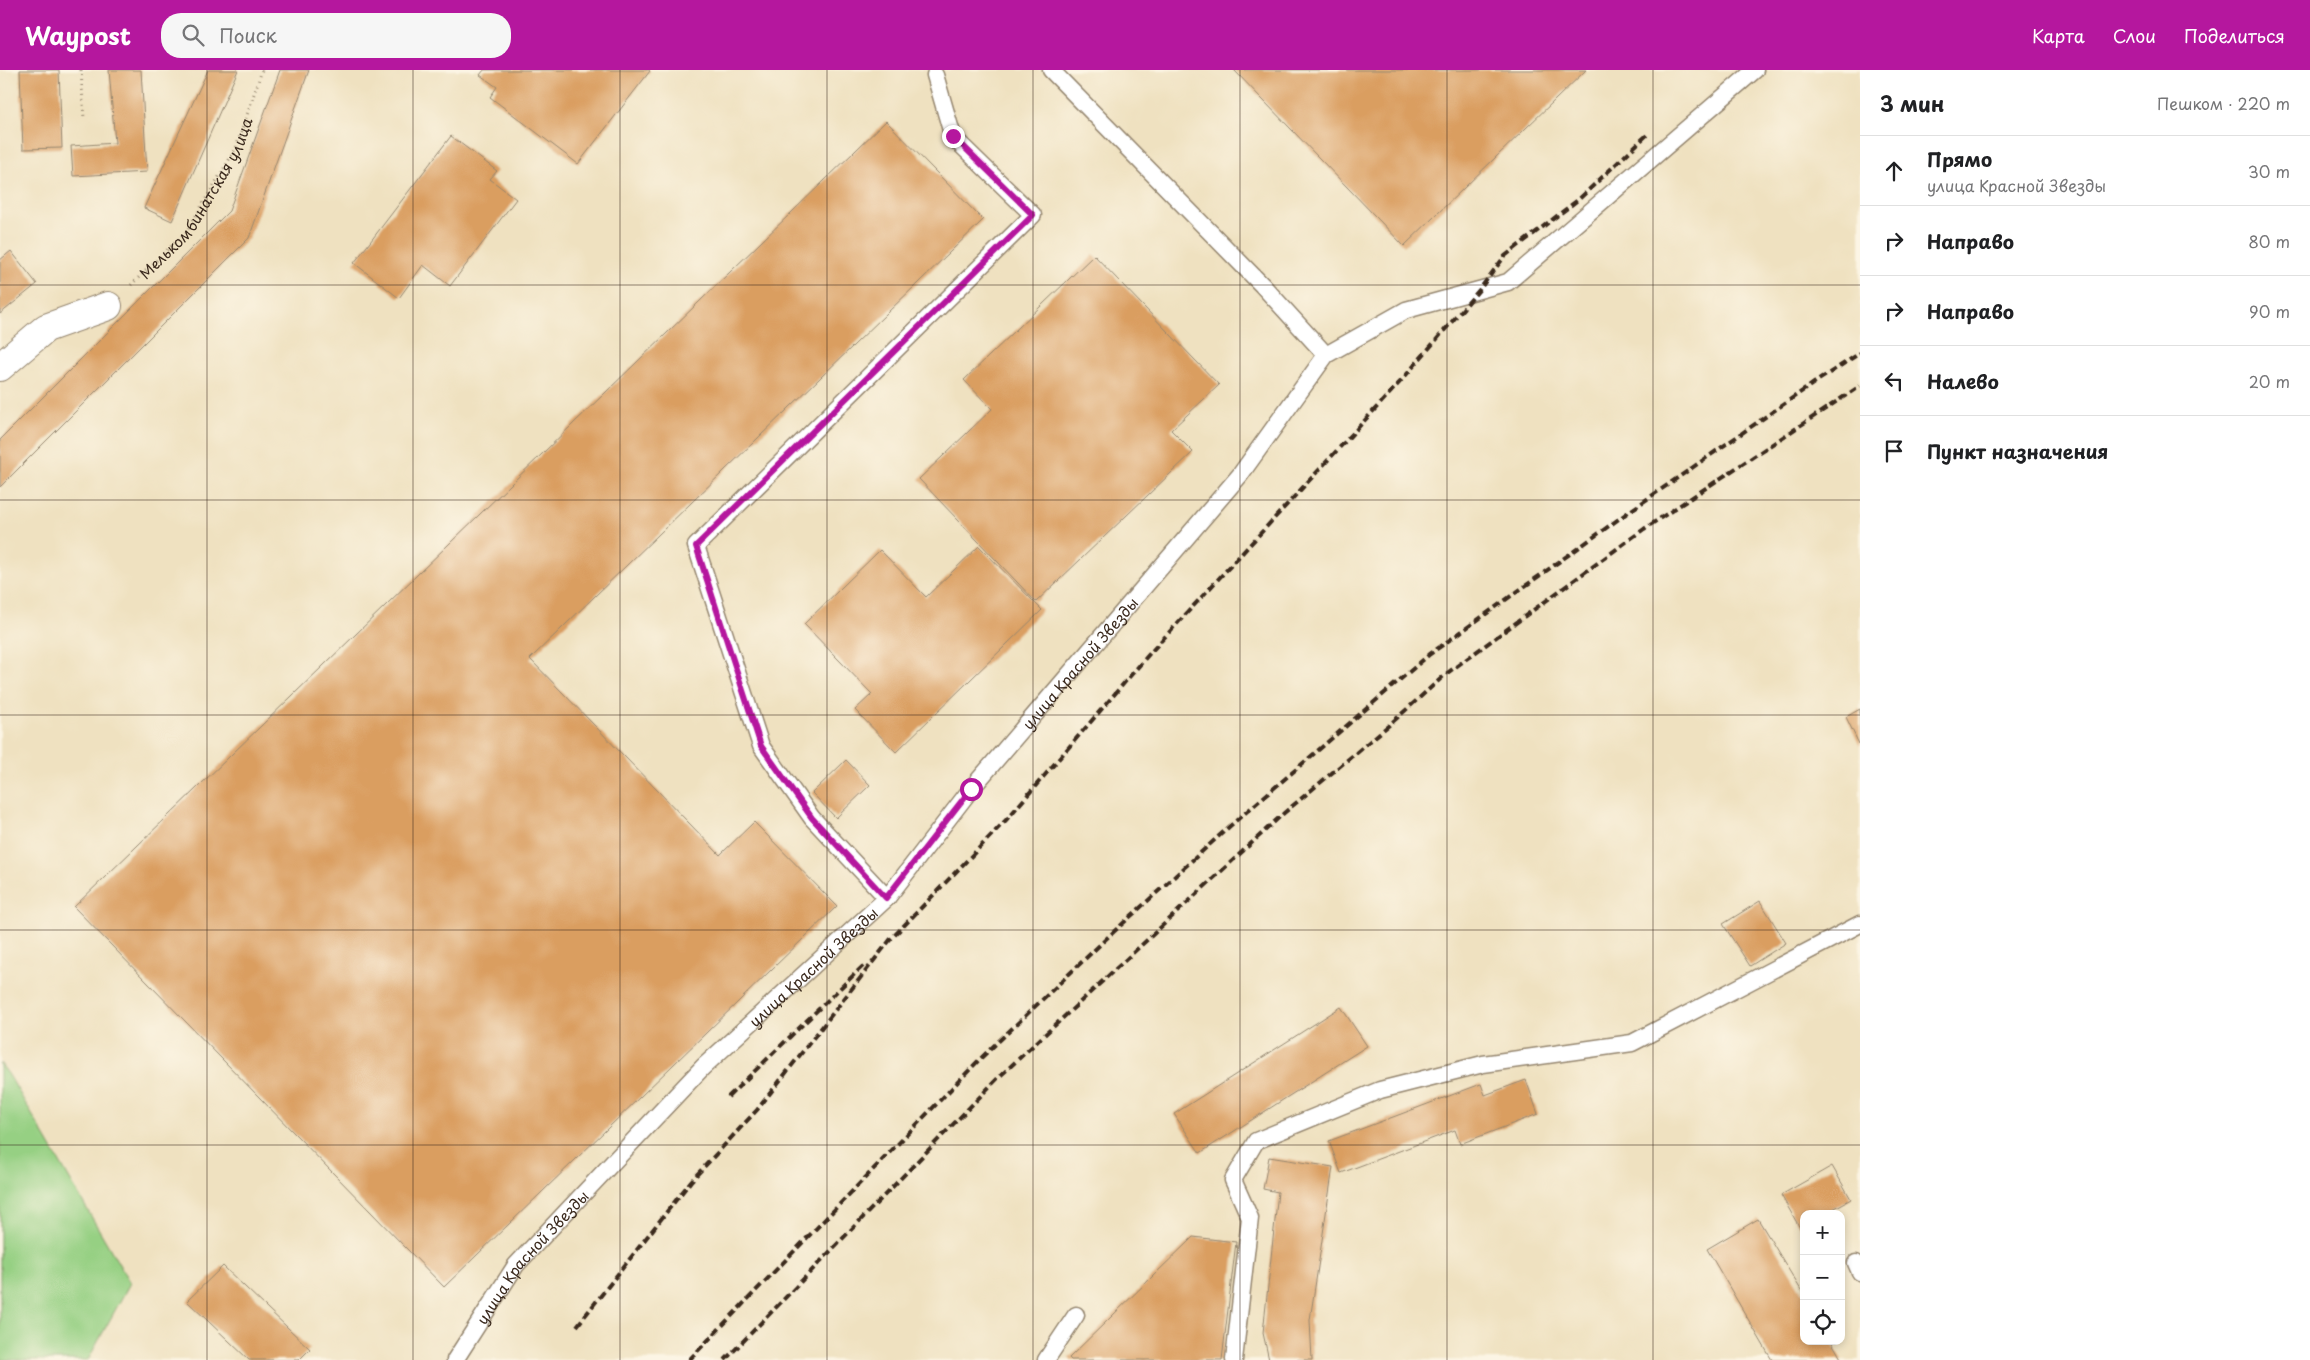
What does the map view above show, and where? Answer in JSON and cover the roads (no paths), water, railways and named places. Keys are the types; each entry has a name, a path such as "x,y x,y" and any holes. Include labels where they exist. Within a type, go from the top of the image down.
{"street":[{"path":"0,367 46,328 108,306"}],"lane":[{"path":"1051,70 1262,285 1326,355 1406,310 1508,282 1756,70"},
{"path":"886,898 812,818 761,746 696,546 1033,215 953,136 935,75"},
{"name":"улица Красной Звезды","path":"455,1360 516,1265 704,1067 886,898 971,789 1240,474 1326,355"},
{"path":"1234,1360 1250,1218 1233,1180 1256,1141 1380,1090 1483,1064 1632,1043 1860,924"},
{"path":"1046,1360 1076,1315"}],"railway":[{"path":"577,1326 691,1181 757,1110 890,940 1007,819 1150,653 1401,381 1479,290 1505,256 1579,199 1649,133"},
{"path":"689,1360 980,1059 1108,937 1230,826 1430,654 1630,511 1860,353"},
{"path":"725,1360 998,1078 1284,813 1388,726 1446,674 1644,529 1860,386"},
{"path":"728,1097 863,966"}]}
